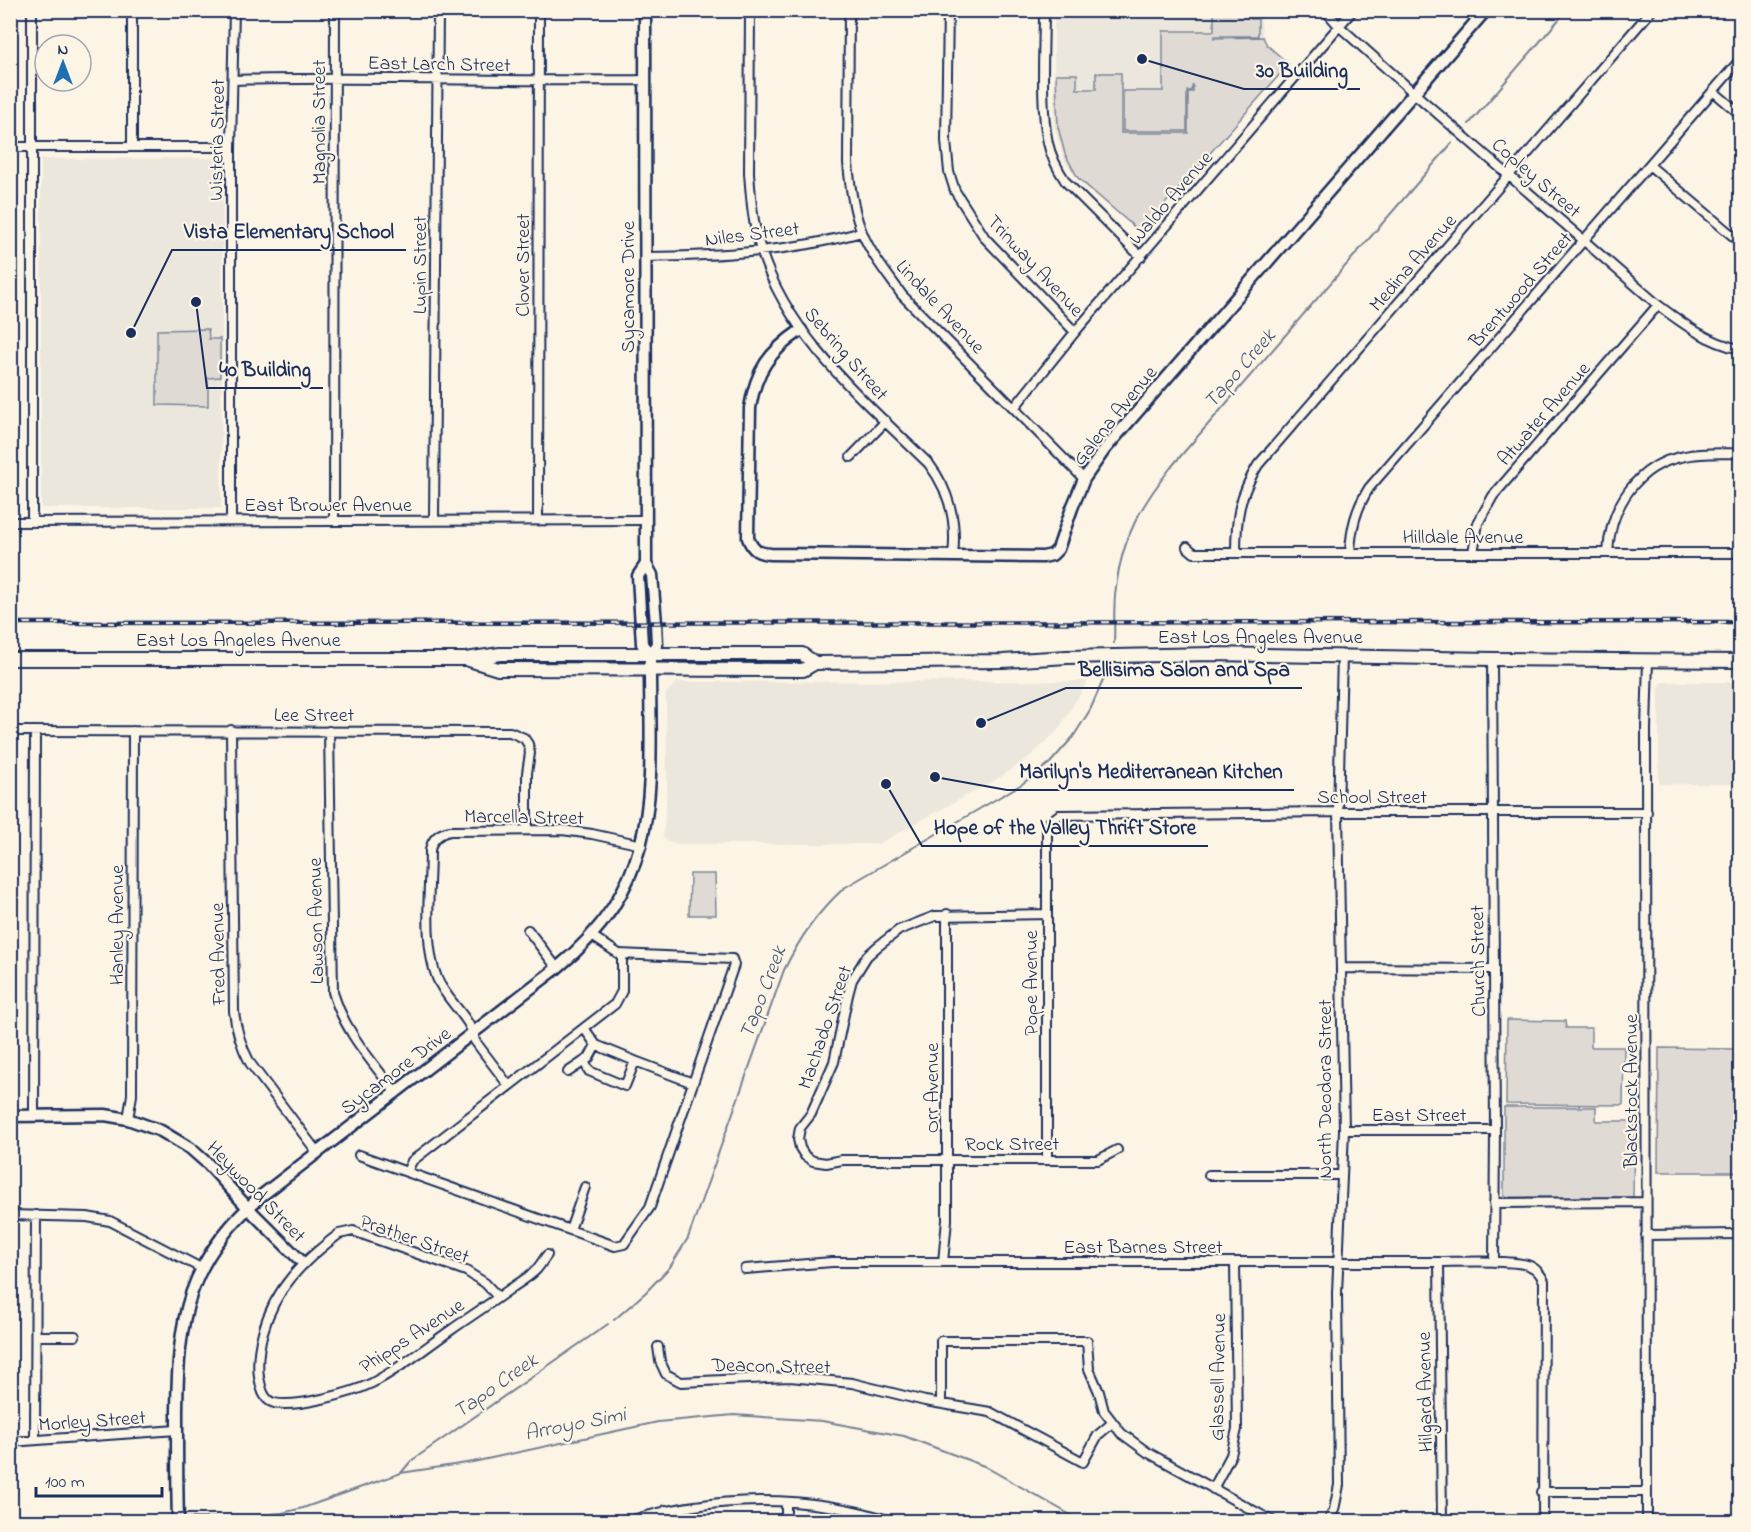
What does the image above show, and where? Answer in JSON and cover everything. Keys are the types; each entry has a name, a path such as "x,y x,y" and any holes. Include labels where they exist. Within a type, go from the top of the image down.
{"main road":[{"name":"Sycamore Drive","path":"178,1521 179,1342 186,1309 201,1268 225,1230 248,1208 317,1152 557,968 592,936 622,894 630,879 642,844 650,793 650,654 657,644 652,575 646,564 645,10"},
{"name":"Galena Avenue","path":"801,330 781,344 767,359 758,374 752,392 748,538 752,548 759,553 771,554 1043,557 1052,555 1058,549 1084,479 1105,449 1486,10"},
{"name":"East Los Angeles Avenue","path":"10,659 466,659 500,654 802,654 815,663"},
{"name":"East Los Angeles Avenue","path":"466,659 498,669 650,670 803,670 815,663 993,661 1142,655 1342,655 1740,661"},
{"name":"Heywood Street","path":"10,1116 105,1115 128,1119 161,1131 191,1149 208,1164 303,1263"}],"street":[{"path":"32,10 32,522"},
{"path":"132,10 132,147"},
{"name":"Wisteria Street","path":"231,521 231,147 234,10"},
{"name":"Magnolia Street","path":"334,521 335,10"},
{"name":"Lupin Street","path":"434,520 438,10"},
{"name":"Clover Street","path":"538,520 539,10"},
{"name":"Sebring Street","path":"750,10 749,173 751,199 761,251 774,283 801,330 828,362 929,464 944,488 950,507 953,525 953,555"},
{"name":"Lindale Avenue","path":"849,10 848,163 850,186 862,232 882,267 902,295 1084,479"},
{"name":"Trinway Avenue","path":"948,10 946,141 949,172 955,191 985,238 1075,333"},
{"path":"1044,10 1045,123 1048,145 1056,167 1066,182 1141,257"},
{"name":"Copley Street","path":"1325,10 1340,27 1414,93 1658,305 1681,323 1706,337 1740,349"},
{"name":"Waldo Avenue","path":"1014,408 1075,333 1353,10"},
{"name":"Medina Avenue","path":"1236,553 1236,523 1239,504 1246,484 1258,465 1652,10"},
{"name":"Brentwood Street","path":"1350,553 1354,519 1369,488 1740,60"},
{"name":"East Larch Street","path":"234,80 334,78 645,80"},
{"path":"1713,91 1740,114"},
{"path":"10,147 231,147"},
{"path":"1649,165 1740,242"},
{"name":"Niles Street","path":"645,257 716,256 761,251 862,232"},
{"name":"Atwater Avenue","path":"1473,553 1478,523 1492,496 1658,305"},
{"path":"851,458 886,421"},
{"path":"1608,553 1612,522 1628,491 1640,478 1654,468 1684,456 1740,453"},
{"name":"East Brower Avenue","path":"10,522 646,520"},
{"name":"Hilldale Avenue","path":"1186,547 1194,553 1740,553"},
{"name":"North Deodora Street","path":"1328,1521 1334,1510 1339,1485 1337,1293 1340,1262 1340,1175 1344,1130 1338,812 1342,655"},
{"name":"Church Street","path":"1492,659 1494,1262"},
{"name":"Blackstock Avenue","path":"1647,1521 1648,660"},
{"name":"Fred Avenue","path":"231,730 236,1029 250,1063 317,1152"},
{"name":"Lee Street","path":"10,731 510,732 524,738 530,753 527,773 527,829"},
{"path":"34,1116 35,731"},
{"name":"Hanley Avenue","path":"128,1119 132,1095 133,731"},
{"name":"Lawson Avenue","path":"329,731 333,992 338,1010 347,1028 395,1092"},
{"name":"School Street","path":"1062,815 1647,812"},
{"name":"Pope Avenue","path":"1047,1160 1047,828 1053,819 1062,815"},
{"name":"Marcella Street","path":"474,1032 444,992 432,964 429,942 431,846 438,835 450,831 570,830 642,844"},
{"name":"Machado Street","path":"802,1152 798,1139 800,1128 811,1114 834,1062 848,994 860,966 877,946 899,930 922,920 947,914 1047,914"},
{"name":"Orr Avenue","path":"943,1262 947,1220 947,914"},
{"path":"528,930 557,968"},
{"path":"359,1155 615,1246 624,1244 650,1207 734,965 732,959 619,954 592,936"},
{"path":"407,1172 412,1161 615,1004 622,991 622,954"},
{"path":"1341,968 1493,969"},
{"path":"584,1028 596,1045 693,1083"},
{"path":"474,1032 475,1041 509,1086"},
{"path":"568,1072 589,1058 596,1045"},
{"path":"584,1061 589,1071 625,1086 635,1061"},
{"name":"East Street","path":"1344,1130 1495,1130"},
{"name":"Rock Street","path":"802,1152 813,1161 820,1163 842,1160 1098,1160 1117,1150"},
{"path":"1209,1175 1340,1175"},
{"path":"570,1230 585,1187"},
{"path":"1494,1203 1646,1202"},
{"path":"10,1215 87,1217 110,1221 201,1268"},
{"path":"35,1440 36,1215"},
{"name":"Prather Street","path":"275,1403 267,1399 261,1388 258,1367 260,1344 267,1318 287,1281 303,1263 339,1234 353,1231 466,1271 484,1283 498,1297"},
{"path":"1646,1235 1740,1234"},
{"name":"Phipps Avenue","path":"275,1403 318,1399 371,1384 536,1270 547,1255"},
{"name":"East Barnes Street","path":"745,1269 832,1262 1494,1262 1531,1265 1539,1271 1544,1281 1541,1492"},
{"name":"Glassell Avenue","path":"1214,1489 1231,1455 1237,1429 1234,1262"},
{"name":"Hilgard Avenue","path":"1439,1262 1442,1521"},
{"path":"36,1336 75,1336"},
{"path":"941,1403 941,1341 1087,1341 1089,1369 1100,1392 1104,1412 1121,1433 1147,1452 1274,1521"},
{"name":"Deacon Street","path":"658,1347 660,1361 666,1374 673,1380 681,1382 790,1377 852,1383 925,1401 990,1412 1083,1462 1098,1435 1112,1423"},
{"name":"Morley Street","path":"10,1442 177,1430"},
{"path":"1543,1521 1541,1492 1647,1492"},
{"path":"626,1521 666,1510 724,1502 786,1502 838,1508 889,1521"},
{"path":"786,1502 786,1521"},
{"path":"666,1510 668,1521"}],"shaded area":[{"path":"1054,11 1260,11 1264,51 1139,228 1082,185 1064,160 1054,126"},
{"path":"1214,11 1250,11 1251,19 1258,19 1258,36 1215,36 1214,38 1263,37 1267,45 1289,64 1140,232 1078,178 1065,154 1058,127 1056,74 1077,74 1077,89 1096,89 1096,73 1121,73 1121,133 1188,133 1188,92 1193,92 1193,84 1191,91 1187,91 1187,131 1123,131 1123,91 1163,91 1163,31 1214,31"},
{"path":"223,158 221,508 41,508 41,159"},
{"path":"208,329 209,339 220,339 220,377 208,378 208,406 157,405 157,330"},
{"path":"1088,681 1058,730 1032,755 999,778 878,844 677,844 667,842 663,837 667,790 666,693 677,682"},
{"path":"1663,682 1740,682 1740,784 1659,784 1659,687"},
{"path":"690,874 715,874 716,915 689,915"},
{"path":"1507,1020 1565,1021 1566,1028 1591,1028 1591,1047 1624,1047 1623,1105 1506,1104"},
{"path":"1659,1048 1740,1049 1740,1172 1658,1172"},
{"path":"1504,1107 1596,1107 1596,1121 1634,1121 1633,1198 1504,1197"}],"waterway":[{"name":"Tapo Creek","path":"1469,124 1567,10"},
{"name":"Tapo Creek","path":"1114,643 1115,594 1123,552 1135,522 1151,494 1172,466 1452,143"},
{"name":"Tapo Creek","path":"614,1320 670,1267 688,1238 784,970 810,926 844,888 1022,784 1050,763 1073,737 1090,710 1105,676"},
{"name":"Tapo Creek","path":"401,1473 411,1461 608,1324"},
{"name":"Arroyo Simi","path":"181,1518 227,1518 282,1513 303,1508 401,1473 473,1462 658,1422 734,1415 822,1421 904,1436 984,1466 1083,1522"},
{"name":"Arroyo Simi","path":"60,1522 88,1518 175,1518"}],"railway":[{"path":"10,623 1740,622"}],"place":[{"name":"30 Building","path":"1142,59"},
{"name":"40 Building","path":"196,302"},
{"name":"Vista Elementary School","path":"131,333"},
{"name":"Bellisima Salon and Spa","path":"981,723"},
{"name":"Marilyn's Mediterranean Kitchen","path":"935,777"},
{"name":"Hope of the Valley Thrift Store","path":"886,784"}]}
